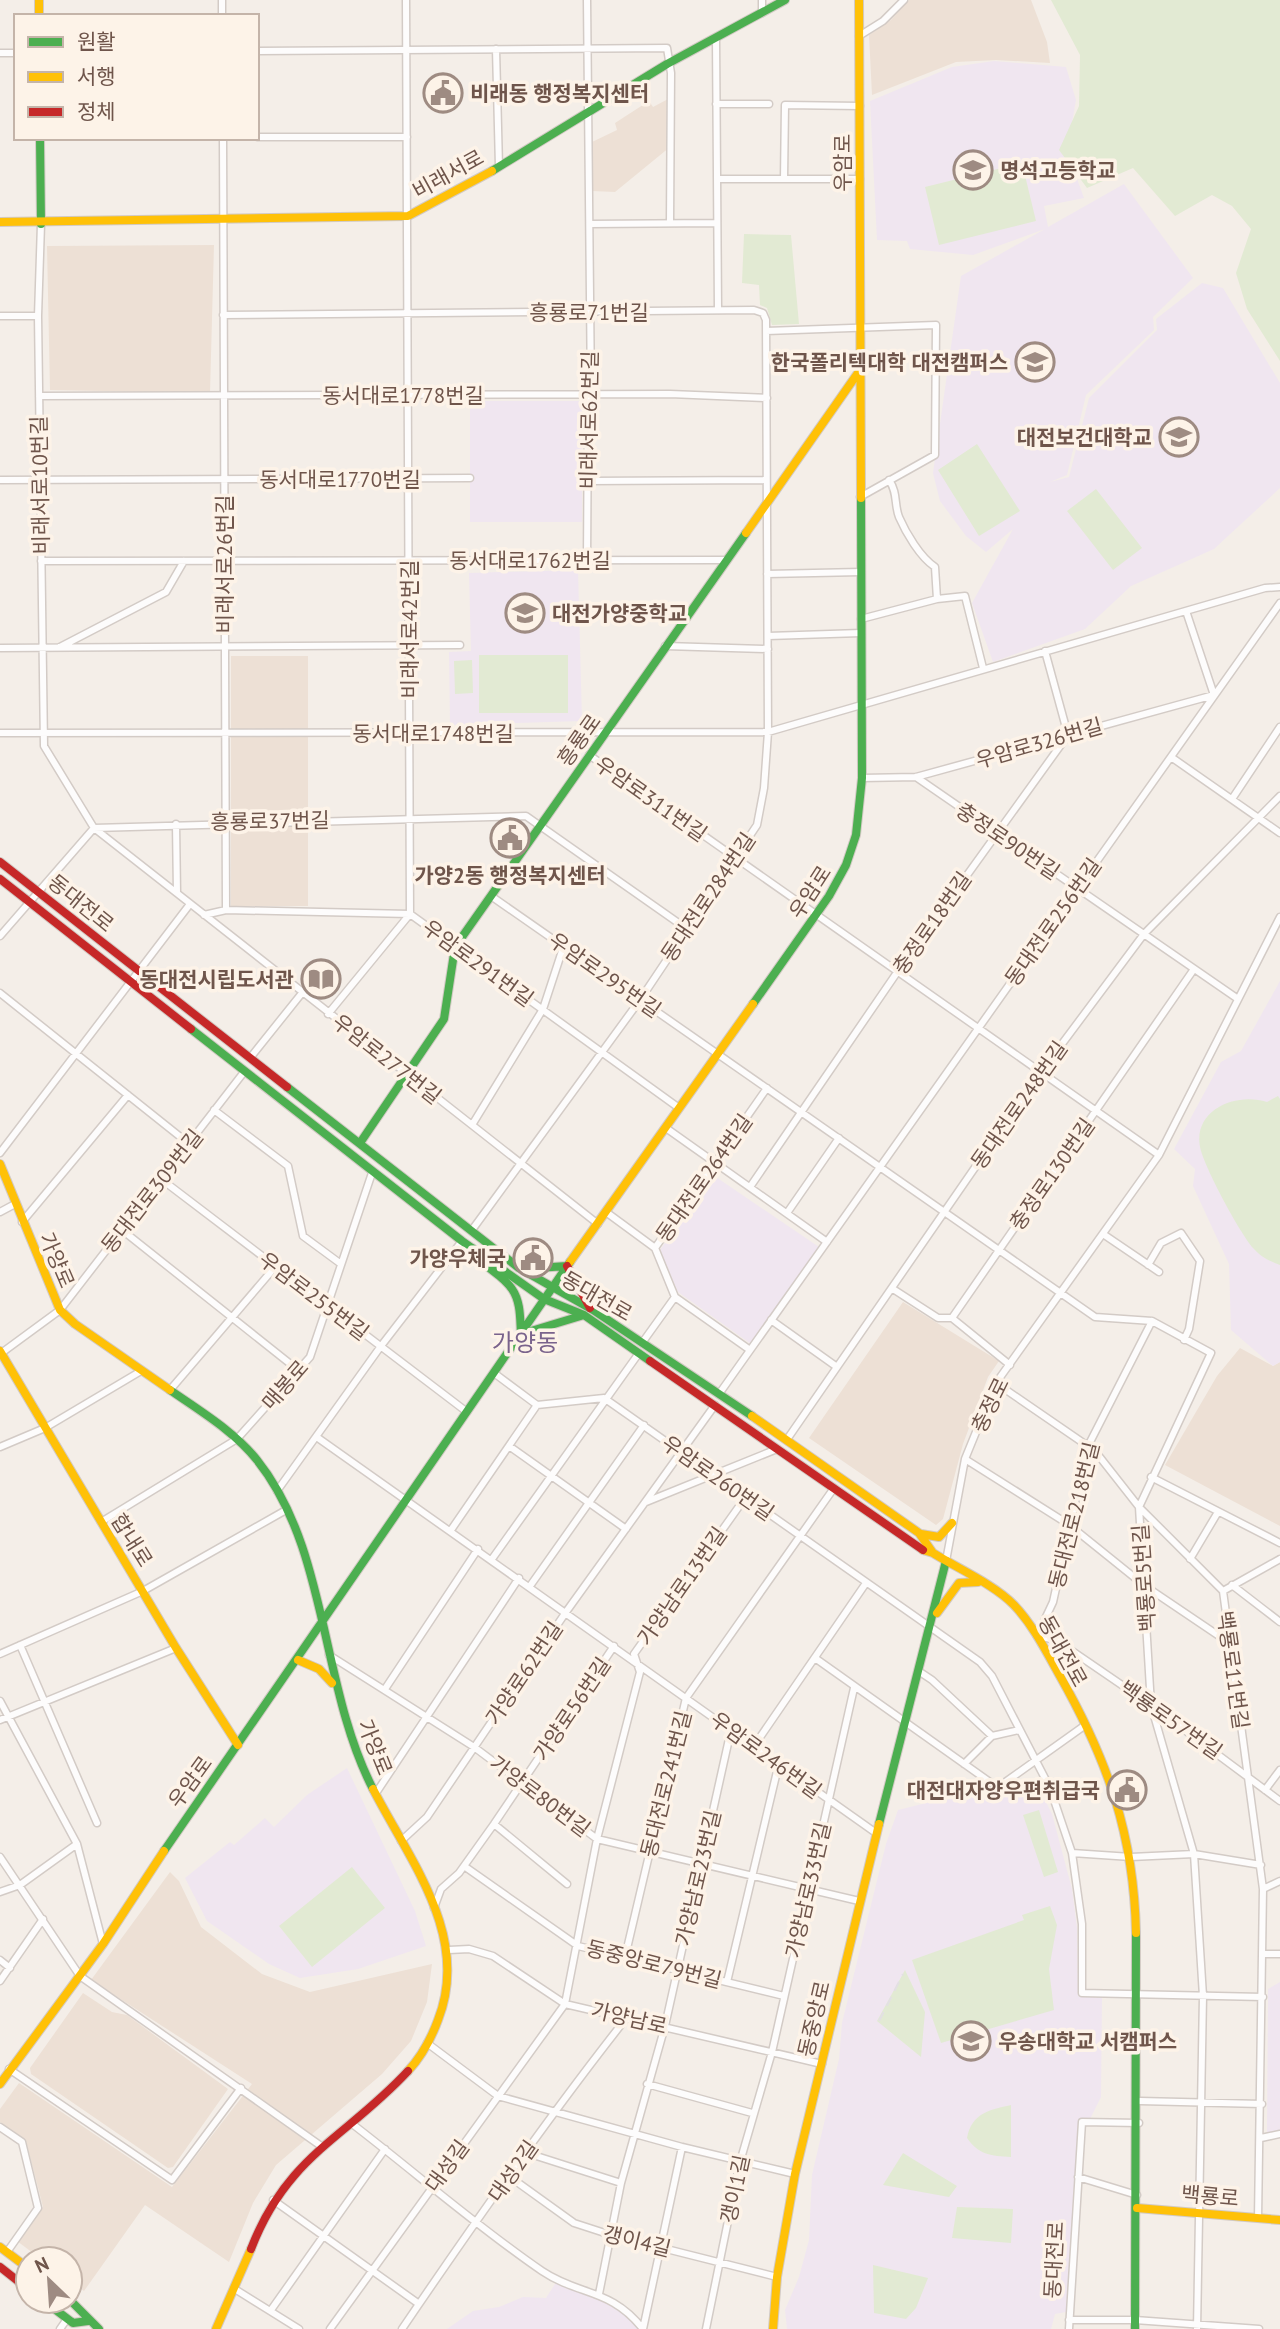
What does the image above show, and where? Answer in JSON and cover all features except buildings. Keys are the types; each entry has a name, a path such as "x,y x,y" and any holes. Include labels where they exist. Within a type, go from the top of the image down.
{"main road":[{"name":"비래서로","path":"0,222 41,224 408,216 499,167 667,64 785,0"},
{"name":"우암로","path":"0,2084 103,1944 187,1816 298,1660 544,1299 817,914 844,872 854,850 859,828 862,778 859,0"},
{"path":"40,140 41,224"},
{"name":"흥룡로","path":"360,1143 444,1019 455,947 860,370"},
{"name":"동대전로","path":"0,862 519,1268 642,1343 788,1438 919,1533 933,1553"},
{"name":"동대전로","path":"0,879 244,1073 462,1241 544,1299 587,1311 639,1353 925,1551 933,1553 1011,1602 1037,1636 1084,1726 1119,1804 1131,1857 1137,1921 1140,2101 1135,2324"},
{"name":"가양로","path":"0,1164 60,1310 237,1439 262,1466 277,1491 296,1534 334,1686 358,1758 434,1908 449,1950 447,1984 441,2015 427,2043 405,2077 321,2146 273,2200 238,2291 216,2329"},
{"path":"472,1248 475,1258 511,1287 519,1310 521,1334 587,1311 568,1266 519,1268"},
{"name":"합내로","path":"1,1353 176,1648 238,1745"},
{"path":"919,1533 931,1538 939,1537 952,1523"},
{"name":"동중앙로","path":"773,2329 777,2277 796,2174 859,1901 946,1561"},
{"path":"932,1623 959,1583 981,1582"},
{"path":"298,1660 319,1669 334,1686"},
{"name":"백룡로","path":"1137,2208 1280,2220"},
{"path":"0,2267 14,2278"},
{"path":"84,2312 88,2321 99,2329"},
{"path":"62,2315 73,2323 88,2321"}],"street":[{"name":"비래서로42번길","path":"406,0 410,914"},
{"name":"비래서로62번길","path":"587,0 591,395 587,407 587,560"},
{"path":"762,0 762,13"},
{"path":"859,36 883,21 904,0"},
{"path":"716,39 718,310"},
{"path":"259,51 667,48 667,64 671,73 670,222"},
{"path":"496,50 499,167"},
{"path":"716,104 769,104"},
{"path":"784,179 785,105 860,106"},
{"path":"259,137 407,137"},
{"name":"비래서로26번길","path":"223,140 226,910"},
{"path":"717,179 860,179"},
{"path":"590,225 717,223"},
{"name":"비래서로10번길","path":"41,224 38,316 44,746"},
{"name":"흥룡로71번길","path":"223,315 718,310 763,313 766,331"},
{"path":"0,316 38,316"},
{"path":"767,504 766,331 936,325 935,455 860,497"},
{"name":"동서대로1778번길","path":"39,396 670,394 766,398"},
{"name":"동서대로1770번길","path":"0,480 470,478"},
{"path":"588,481 766,480"},
{"path":"889,480 896,490 899,516 926,561 935,566 937,599"},
{"name":"동대전로284번길","path":"471,1230 640,1000 757,825 764,788 768,732 767,504"},
{"name":"동서대로1762번길","path":"41,561 725,560"},
{"path":"57,648 166,592 184,561"},
{"path":"767,574 860,572"},
{"path":"862,703 1280,587"},
{"path":"861,619 937,599 965,596 983,668"},
{"name":"동대전로256번길","path":"719,1394 1280,603"},
{"path":"1186,611 1214,695"},
{"path":"768,636 861,633"},
{"path":"0,649 460,645"},
{"path":"665,646 768,649"},
{"path":"1045,651 1068,735"},
{"name":"우암로326번길","path":"862,778 916,778 1214,695"},
{"name":"동서대로1748번길","path":"0,733 768,732 862,703"},
{"path":"1231,799 1280,727"},
{"name":"충정로18번길","path":"750,1187 898,971 1068,735"},
{"name":"우암로277번길","path":"44,746 94,828 598,1224"},
{"name":"우암로311번길","path":"589,755 1159,1155"},
{"path":"1171,757 1280,833"},
{"name":"충정로90번길","path":"916,778 1238,999"},
{"name":"동대전로248번길","path":"788,1438 1041,1072 1144,934 1280,796"},
{"name":"흥룡로37번길","path":"94,828 225,822 526,816 687,929"},
{"path":"176,824 177,893"},
{"path":"0,936 94,828"},
{"name":"우암로295번길","path":"491,896 880,1167"},
{"path":"0,1153 190,904"},
{"name":"우암로291번길","path":"205,915 226,910 410,914 679,1108"},
{"path":"328,1014 410,914"},
{"name":"충정로","path":"946,1561 965,1459 996,1382 1159,1155 1198,1084 1280,917"},
{"path":"472,1125 543,1009 564,945"},
{"name":"충정로130번길","path":"952,1318 1194,969"},
{"path":"0,993 188,1143"},
{"path":"250,1058 302,993"},
{"name":"동대전로309번길","path":"1,1353 60,1310 244,1073"},
{"name":"동대전로264번길","path":"675,1297 655,1248 766,1088"},
{"path":"22,1223 128,1095"},
{"path":"214,1110 288,1166 303,1236 341,1264"},
{"path":"666,1128 827,1242"},
{"path":"787,1213 839,1139"},
{"name":"백룡로5번길","path":"880,1167 1095,1317 1152,1321 1211,1353 1139,1507 1151,1705 1194,1854 1203,1996 1197,2327"},
{"name":"매봉로","path":"101,1522 237,1439 310,1357 372,1173"},
{"name":"우암로255번길","path":"161,1179 467,1412"},
{"path":"0,1212 15,1204"},
{"path":"606,1212 655,1248"},
{"path":"122,1230 298,1370"},
{"path":"1148,1265 1161,1243 1181,1233 1200,1261 1189,1329 1184,1340"},
{"path":"1103,1234 1158,1272"},
{"path":"277,1491 381,1346 462,1241"},
{"path":"170,1390 275,1267"},
{"path":"893,1289 938,1318 952,1318 1010,1365"},
{"path":"642,1343 675,1297 750,1350"},
{"path":"771,1320 836,1367"},
{"name":"동대전로218번길","path":"1037,1636 1053,1602 1068,1524 1087,1448 1152,1321"},
{"path":"492,1559 604,1398 639,1353"},
{"path":"0,1447 44,1428 141,1371"},
{"path":"494,1373 537,1405 604,1398"},
{"name":"백룡로11번길","path":"996,1382 1087,1448 1096,1451 1139,1507 1223,1591 1263,1889 1262,2104 1258,2218"},
{"name":"우암로260번길","path":"604,1398 866,1583 932,1623 980,1662 992,1676 1037,1761 1058,1808 1072,1853 1082,1924 1082,1993 1137,1996"},
{"path":"451,1530 537,1405"},
{"name":"가양로62번길","path":"401,1842 427,1817 566,1612 715,1405"},
{"path":"530,1586 643,1426"},
{"path":"317,1438 407,1499"},
{"path":"509,1447 626,1529"},
{"path":"645,1503 777,1449"},
{"path":"965,1459 1068,1524 1145,1586 1228,1642"},
{"path":"1151,1477 1280,1543"},
{"name":"동대전로241번길","path":"625,1957 687,1698 834,1488"},
{"name":"가양남로13번길","path":"565,2004 597,1839 640,1672 634,1654 745,1498"},
{"name":"우암로246번길","path":"407,1499 876,1833"},
{"path":"0,1654 144,1591 286,1510"},
{"path":"1190,1559 1219,1512"},
{"path":"385,1689 478,1549"},
{"path":"1223,1591 1280,1559"},
{"path":"376,1793 519,1578"},
{"path":"754,1746 866,1583"},
{"path":"1232,1585 1280,1622"},
{"name":"백룡로57번길","path":"1037,1636 1056,1640 1151,1705 1280,1801"},
{"path":"20,1645 97,1823"},
{"name":"가양로56번길","path":"434,1908 441,1889 464,1866 494,1824 614,1646"},
{"path":"0,1720 176,1648"},
{"name":"가양로80번길","path":"327,1654 338,1664 385,1689 474,1747 597,1839 859,1901"},
{"path":"815,1658 993,1785 1004,1783 1084,1726"},
{"path":"919,1672 932,1680 992,1736"},
{"name":"가양남로33번길","path":"772,2052 854,1688"},
{"path":"0,1701 77,1844 103,1944"},
{"name":"가양남로23번길","path":"599,2294 621,2183 664,2026 731,1730"},
{"path":"964,1764 992,1736 1019,1730"},
{"path":"727,1982 779,1763"},
{"path":"1265,1790 1280,1770"},
{"path":"494,1824 567,1884"},
{"path":"0,1892 19,1885 77,1844"},
{"path":"1072,1853 1131,1857 1194,1854 1261,1865"},
{"path":"1,1861 80,1976 321,2146"},
{"name":"동중앙로79번길","path":"464,1866 578,1946 784,1996"},
{"path":"1263,1889 1280,1881"},
{"path":"0,1981 43,1919"},
{"name":"가양남로","path":"449,1950 468,1949 493,1956 565,2004 628,2016 822,2064"},
{"path":"1264,1954 1280,1954"},
{"path":"0,1960 10,1968"},
{"path":"1137,1996 1263,1997"},
{"name":"대성길","path":"330,2329 565,2004"},
{"name":"대성2길","path":"402,2329 527,2153 553,2110 628,2016"},
{"path":"427,2043 498,2096 682,2147 796,2174"},
{"name":"갱이1길","path":"706,2329 740,2162 752,2113 772,2052"},
{"path":"9,2070 172,2180 241,2088"},
{"path":"648,2084 752,2113"},
{"path":"1140,2101 1262,2104"},
{"name":"동대전로","path":"1135,2324 1069,2320 1082,2122 1139,2123"},
{"path":"351,2123 544,2272 599,2294 624,2308 643,2329"},
{"path":"0,2127 22,2142 38,2208 4,2250"},
{"path":"1261,2138 1280,2134"},
{"path":"643,2329 682,2147"},
{"path":"271,2310 385,2149"},
{"path":"527,2153 621,2183"},
{"name":"갱이4길","path":"510,2177 574,2223 777,2277"},
{"path":"1078,2177 1137,2195"},
{"path":"273,2200 419,2304"},
{"path":"238,2291 299,2329"},
{"path":"60,2329 67,2319"},
{"path":"1069,2320 1069,2329"},
{"path":"1135,2324 1259,2329"}],"shaded area":[{"path":"909,0 1031,0 1047,42 1050,63 996,60 956,62 872,95 869,35 891,20"},
{"path":"994,61 1066,67 1076,100 1070,134 1064,143 1084,198 1044,206 1048,227 1124,184 1193,278 1153,317 1154,330 1086,395 1067,475 1050,482 1069,477 1089,398 1157,330 1156,319 1202,283 1223,288 1280,383 1280,488 1214,549 1131,586 1085,629 993,662 972,603 1013,529 986,552 966,536 940,501 933,473 961,276 1045,229 973,255 910,249 907,241 877,240 870,101 952,67"},
{"path":"670,98 670,147 615,192 592,191 592,142 617,130 615,123 649,101 653,107"},
{"path":"214,245 210,393 50,390 47,246"},
{"path":"470,401 582,401 582,522 470,522"},
{"name":"대전가양중학교","path":"578,570 582,721 450,725 449,652 471,651 469,573"},
{"path":"231,656 308,656 308,906 231,906"},
{"path":"1280,981 1280,1362 1273,1366 1231,1330 1229,1264 1193,1186 1195,1169 1174,1149 1221,1062 1241,1051"},
{"path":"713,1175 819,1247 751,1344 678,1292 660,1250"},
{"path":"903,1302 999,1361 988,1377 963,1444 943,1519 936,1525 809,1438"},
{"path":"1240,1348 1273,1366 1280,1362 1280,1526 1165,1465 1217,1376"},
{"path":"347,1768 415,1911 426,1946 358,1969 300,1978 269,1964 207,1921 185,1878 230,1842 234,1845 265,1818 274,1827 307,1795"},
{"name":"우송대학교 서캠퍼스","path":"1039,1788 1052,1814 1072,1889 1077,1928 1078,1996 1102,1998 1101,2097 1088,2123 1078,2125 1066,2312 1055,2314 1051,2329 787,2329 785,2310 799,2277 809,2240 812,2175 839,2059 842,2023 886,1844 898,1810 930,1802"},
{"path":"170,1872 179,1881 201,1927 262,1974 310,1992 432,1964 427,2002 411,2041 382,2074 276,2165 253,2203 229,2262 145,2205 84,2291 84,2245 22,2245 17,2241 43,2207 26,2141 0,2122 0,2109 19,2083 172,2187 252,2084 91,1980"},
{"path":"1280,1982 1280,2131 1267,2133 1268,1989"},
{"path":"83,1993 112,2012 127,2015 228,2089 173,2167 168,2168 31,2074 30,2068"},
{"path":"557,2281 624,2310 639,2329 447,2329 473,2311 499,2307 523,2297 546,2298"}],"green space":[{"path":"1051,0 1280,0 1280,361 1247,309 1236,273 1251,229 1232,206 1212,195 1175,216 1133,168 1087,188 1059,150 1079,106 1080,55"},
{"path":"1022,163 1036,221 939,245 925,187"},
{"path":"744,234 791,235 799,324 772,325 767,308 760,305 759,285 742,283"},
{"path":"977,444 1020,511 979,536 938,470"},
{"path":"1096,489 1142,548 1113,570 1067,511"},
{"path":"479,655 568,655 568,713 479,713"},
{"path":"472,660 473,693 455,694 454,661"},
{"path":"1278,1096 1280,1265 1265,1258 1247,1240 1223,1199 1200,1147 1203,1123 1210,1113 1220,1106 1243,1099 1267,1102"},
{"path":"1039,1810 1058,1872 1044,1877 1023,1815"},
{"path":"352,1867 385,1908 312,1967 279,1926"},
{"path":"1050,1906 1057,1925 1049,1969 1054,2010 941,2043 912,1960 1024,1920 1022,1915"},
{"path":"905,1970 925,2012 921,2057 877,2021"},
{"path":"1011,2105 1011,2157 991,2155 976,2148 967,2138 977,2118 989,2111"},
{"path":"903,2153 957,2186 949,2197 883,2185"},
{"path":"957,2207 1013,2209 1011,2243 952,2238"},
{"path":"873,2265 928,2278 916,2308 906,2319 874,2313"}],"railway":[{"path":"879,2021 903,1974"}],"traffic: fast":[{"path":"492,171 667,64 785,0"},
{"path":"40,140 41,224"},
{"path":"753,1004 829,896 846,865 856,835 862,778 861,498"},
{"path":"360,1143 444,1019 455,947 746,533"},
{"path":"191,1029 462,1241 544,1299 584,1315 650,1361"},
{"path":"287,1087 519,1268 593,1310 752,1416"},
{"path":"472,1248 480,1260 507,1283 515,1294 520,1311 521,1334"},
{"path":"164,1851 570,1262"},
{"path":"522,1269 567,1266"},
{"path":"521,1334 584,1315"},
{"path":"170,1390 238,1440 257,1460 280,1496 298,1535 343,1707 356,1749 373,1789"},
{"path":"879,1824 946,1561"},
{"path":"1135,2329 1136,1933"},
{"path":"84,2314 99,2329"},
{"path":"62,2315 73,2323 88,2321"}],"traffic: slow":[{"path":"39,0 39,14"},
{"path":"859,0 861,498"},
{"path":"0,222 408,216 492,171"},
{"path":"746,533 860,370"},
{"path":"570,1262 753,1004"},
{"path":"0,1164 60,1310 75,1324 170,1390"},
{"path":"0,1351 176,1648 238,1745"},
{"path":"752,1416 919,1533 933,1553"},
{"path":"921,1534 939,1537 952,1523"},
{"path":"923,1550 975,1577 1006,1598 1027,1621 1050,1657 1092,1738 1115,1800 1130,1863 1136,1933"},
{"path":"937,1613 959,1583 978,1582"},
{"path":"298,1660 319,1669 332,1683"},
{"path":"373,1789 432,1900 442,1929 447,1959 446,1989 438,2020 426,2047 408,2071"},
{"path":"773,2329 777,2277 795,2174 879,1824"},
{"path":"0,2084 103,1944 164,1851"},
{"path":"1137,2208 1280,2220"},
{"path":"0,2247 14,2258"},
{"path":"216,2329 251,2249"}],"traffic: jam":[{"path":"0,862 287,1087"},
{"path":"0,879 191,1029"},
{"path":"567,1266 590,1308"},
{"path":"650,1361 923,1550"},
{"path":"251,2249 266,2217 300,2169 408,2071"},
{"path":"0,2267 14,2278"}],"place":[{"name":"비래동 행정복지센터","path":"443,93"},
{"name":"명석고등학교","path":"973,170"},
{"name":"한국폴리텍대학 대전캠퍼스","path":"1035,362"},
{"name":"대전보건대학교","path":"1179,437"},
{"name":"대전가양중학교","path":"525,613"},
{"name":"가양2동 행정복지센터","path":"510,838"},
{"name":"동대전시립도서관","path":"321,979"},
{"name":"가양우체국","path":"533,1258"},
{"name":"대전대자양우편취급국","path":"1127,1790"},
{"name":"우송대학교 서캠퍼스","path":"971,2041"}],"district":[{"name":"가양동","path":"525,1342"}]}
